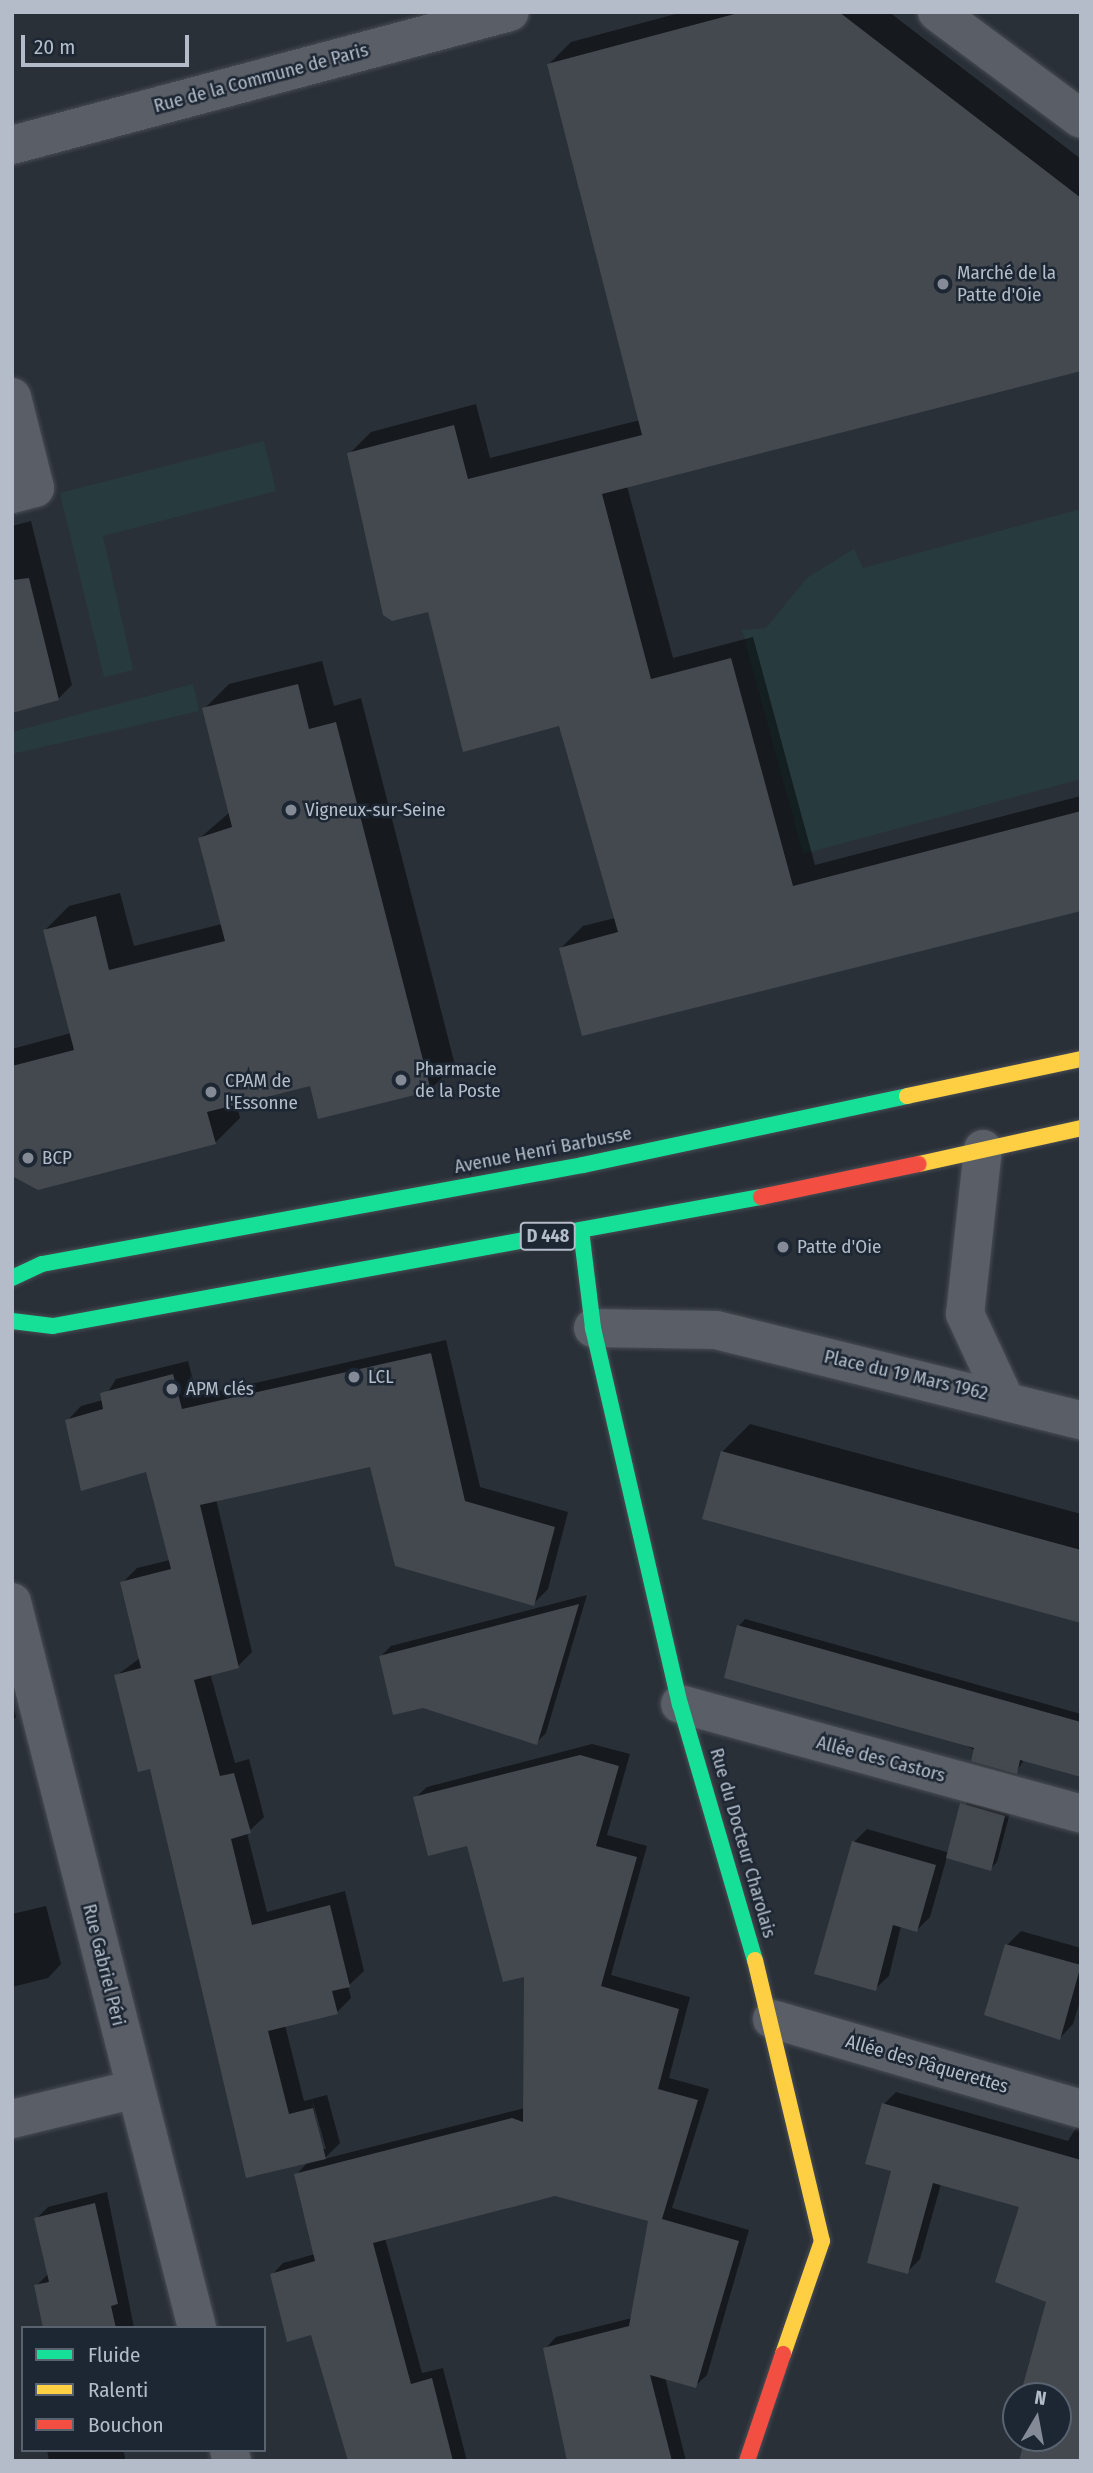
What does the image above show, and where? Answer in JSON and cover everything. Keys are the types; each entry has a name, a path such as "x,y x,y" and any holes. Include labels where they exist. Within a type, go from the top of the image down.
{"main road":[{"name":"Avenue Henri Barbusse","path":"12,1278 42,1264 583,1165 1081,1059"},
{"name":"D 448","path":"12,1321 53,1326 581,1230 1081,1128"},
{"name":"Rue du Docteur Charolais","path":"581,1230 593,1328 680,1704 772,2020 822,2241 747,2461"}],"street":[{"name":"Rue de la Commune de Paris","path":"12,145 510,12"},
{"path":"937,12 1081,119"},
{"path":"12,397 35,488 12,494"},
{"name":"Place du 19 Mars 1962","path":"983,1149 965,1314 1004,1398"},
{"name":"Place du 19 Mars 1962","path":"593,1328 716,1330 1004,1398"},
{"path":"1004,1398 1081,1420"},
{"name":"Rue Gabriel Péri","path":"12,1602 196,2326"},
{"name":"Allée des Castors","path":"680,1704 1081,1814"},
{"name":"Allée des Pâquerettes","path":"772,2020 1081,2109"},
{"path":"12,2119 135,2089"}],"green space":[{"path":"264,441 276,491 103,536 133,670 104,677 60,493"},
{"path":"1081,509 1081,779 803,854 742,630 766,628 807,578 854,549 863,568"},
{"path":"193,684 199,711 12,754 12,732"}],"building":[{"path":"742,12 839,12 1081,198 1081,371 602,494 651,679 731,658 793,886 1081,811 1081,911 582,1036 559,948 618,932 559,726 463,752 428,612 392,621 383,615 347,453 454,425 468,479 642,435 547,64"},
{"path":"29,578 59,700 12,713 12,580"},
{"path":"298,684 309,729 336,722 431,1091 318,1119 310,1086 207,1112 216,1144 38,1190 12,1176 12,1066 74,1050 43,930 96,916 109,970 225,941 198,838 232,827 202,708"},
{"path":"431,1353 465,1501 555,1527 534,1606 395,1566 370,1467 200,1505 239,1668 194,1680 220,1776 234,1773 251,1833 231,1839 252,1925 330,1905 350,1987 332,1991 338,2014 268,2031 289,2114 313,2108 326,2159 246,2178 150,1769 138,1772 114,1675 141,1668 120,1582 171,1569 146,1472 81,1491 65,1420 103,1409 100,1393 173,1374 182,1409"},
{"path":"721,1451 1081,1550 1081,1623 702,1519"},
{"path":"579,1604 537,1745 423,1708 393,1715 379,1656"},
{"path":"737,1625 1081,1722 1081,1777 1020,1760 1017,1774 971,1761 974,1748 724,1678"},
{"path":"580,1755 619,1766 596,1846 637,1857 601,1986 679,2009 658,2089 698,2100 662,2219 739,2241 696,2388 650,2375 672,2461 567,2461 543,2348 629,2326 648,2221 555,2196 373,2243 411,2384 432,2378 453,2461 348,2461 311,2335 287,2342 270,2274 315,2261 294,2174 512,2118 523,2122 524,1977 503,1982 467,1846 428,1856 413,1797"},
{"path":"960,1803 1005,1816 991,1871 946,1858"},
{"path":"852,1841 936,1865 917,1932 893,1925 876,1991 814,1974"},
{"path":"1005,1944 1081,1965 1060,2040 984,2015"},
{"path":"882,2103 1081,2160 1081,2461 1019,2461 1021,2452 1072,2452 1072,2382 1024,2382 1046,2302 995,2282 1019,2207 933,2183 908,2274 867,2263 891,2171 865,2164"},
{"path":"95,2203 118,2304 111,2306 116,2326 43,2326 34,2285 49,2282 34,2218"}],"traffic: fast":[{"path":"12,1278 42,1264 583,1165 907,1096"},
{"path":"12,1321 53,1326 761,1197"},
{"path":"581,1230 593,1328 680,1704 755,1960"}],"traffic: slow":[{"path":"907,1096 1081,1059"},
{"path":"919,1164 1081,1128"},
{"path":"755,1960 822,2241 783,2354"}],"traffic: jam":[{"path":"761,1197 919,1164"},
{"path":"747,2461 783,2354"}],"place":[{"name":"Marché de la Patte d'Oie","path":"943,284"},
{"name":"Vigneux-sur-Seine","path":"291,810"},
{"name":"Pharmacie de la Poste","path":"401,1080"},
{"name":"CPAM de l'Essonne","path":"211,1092"},
{"name":"BCP","path":"28,1158"},
{"name":"Patte d'Oie","path":"783,1247"},
{"name":"LCL","path":"354,1377"},
{"name":"APM clés","path":"172,1389"}]}
